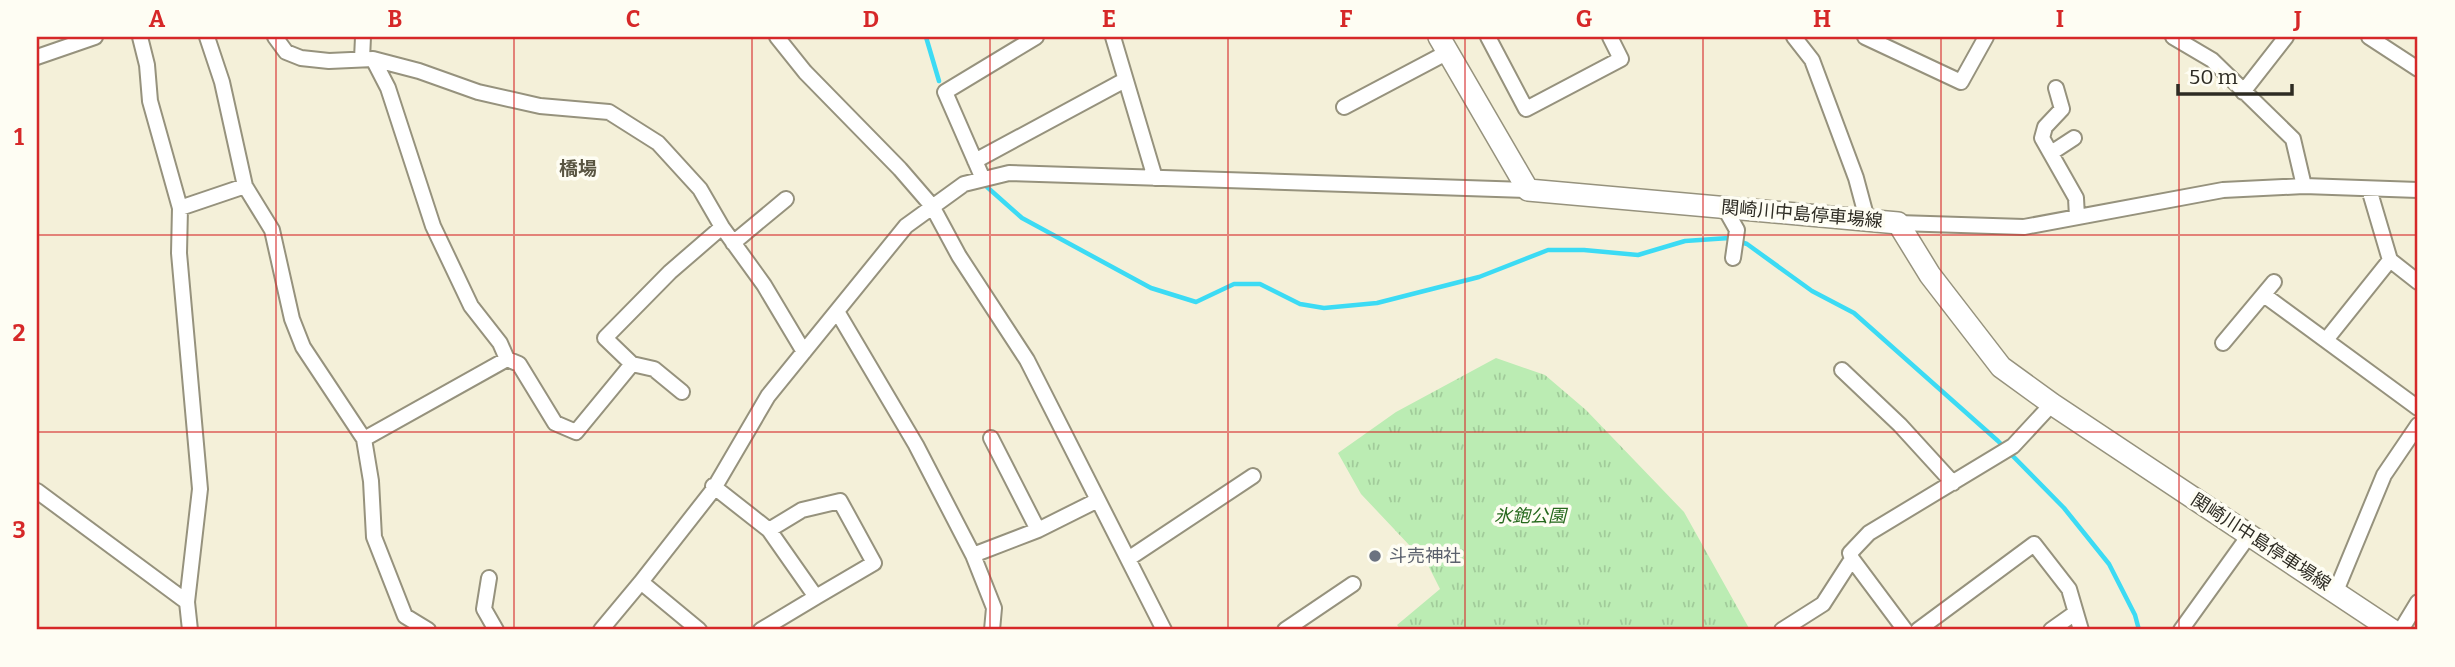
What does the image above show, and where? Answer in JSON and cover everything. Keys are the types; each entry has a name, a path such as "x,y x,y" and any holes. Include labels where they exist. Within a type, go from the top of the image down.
{"main road":[{"path":"1447,43 1528,190"},
{"name":"関崎川中島停車場線","path":"1528,190 1898,223 1930,275 2001,367 2052,404 2392,630"}],"street":[{"path":"37,57 95,37"},
{"path":"140,37 150,101 180,208 179,253 200,489 187,601 190,630"},
{"path":"207,37 222,82 245,186 272,230 292,319 303,347 364,439 374,537 405,616 428,630"},
{"path":"275,37 286,52 301,58 330,61 368,59 419,71 478,92 540,106 609,112 657,143 700,189 722,227 764,285 804,352"},
{"path":"363,37 368,59 388,88 433,226 471,306 500,343 507,359 519,364 555,423 576,432 632,364"},
{"path":"777,37 805,72 900,169 932,206 960,256 1027,360 1164,630"},
{"path":"983,179 945,92 1036,37"},
{"path":"1113,37 1155,178"},
{"path":"1488,37 1526,109 1621,59 1610,37"},
{"path":"1794,37 1812,60 1856,178 1867,219"},
{"path":"1865,37 1961,82 1986,37"},
{"path":"2173,37 2212,60 2293,139 2304,186"},
{"path":"2243,92 2286,37"},
{"path":"2369,37 2418,69"},
{"path":"1343,107 1447,43"},
{"path":"975,161 1125,80"},
{"path":"2056,88 2068,106 2045,127 2042,138 2076,198 2077,217"},
{"path":"2051,153 2074,138"},
{"path":"601,630 642,582 713,486 768,396 906,226 964,184 1010,173 1528,190"},
{"path":"180,208 245,186"},
{"path":"1898,223 2024,227 2223,190 2304,186 2418,190"},
{"path":"2370,188 2390,260 2418,282"},
{"path":"733,243 786,199"},
{"path":"1724,206 1737,230 1735,252"},
{"path":"682,393 654,369 632,364 605,338 670,272 722,227"},
{"path":"2326,340 2390,260"},
{"path":"2223,343 2274,282"},
{"path":"2264,295 2418,408"},
{"path":"838,313 916,445 973,555 994,608 992,630"},
{"path":"364,439 507,359"},
{"path":"1842,370 1900,425 1953,483"},
{"path":"1905,630 1850,553 1869,533 2013,446 2052,404"},
{"path":"2336,591 2384,475 2418,425"},
{"path":"991,438 1038,530"},
{"path":"1128,559 1253,476"},
{"path":"713,486 769,530 816,597"},
{"path":"37,492 187,601"},
{"path":"973,555 1038,530 1098,500"},
{"path":"761,630 874,562 840,501 802,510 769,530"},
{"path":"2181,630 2250,534"},
{"path":"1918,630 2034,544 2069,589 2081,630"},
{"path":"1782,630 1823,604 1852,559"},
{"path":"489,578 484,609 496,630"},
{"path":"642,582 699,630"},
{"path":"1285,630 1353,584"},
{"path":"2401,630 2418,602"},
{"path":"2051,630 2075,613"}],"green space":[{"name":"氷鉋公園","path":"1496,358 1545,375 1586,410 1684,512 1750,630 1401,630 1397,625 1440,589 1428,565 1361,494 1338,453 1396,412"}],"waterway":[{"path":"926,37 939,81"},
{"path":"987,187 1022,218 1151,288 1196,302 1234,284 1260,284 1300,304 1324,308 1377,303 1479,277 1548,250 1638,255 1685,241 1729,238 1747,244 1812,291 1854,313 1998,441 2064,508 2109,564 2135,615 2139,630"}],"place":[{"name":"斗売神社","path":"1375,556"}],"district":[{"name":"橋場","path":"578,168"}]}
